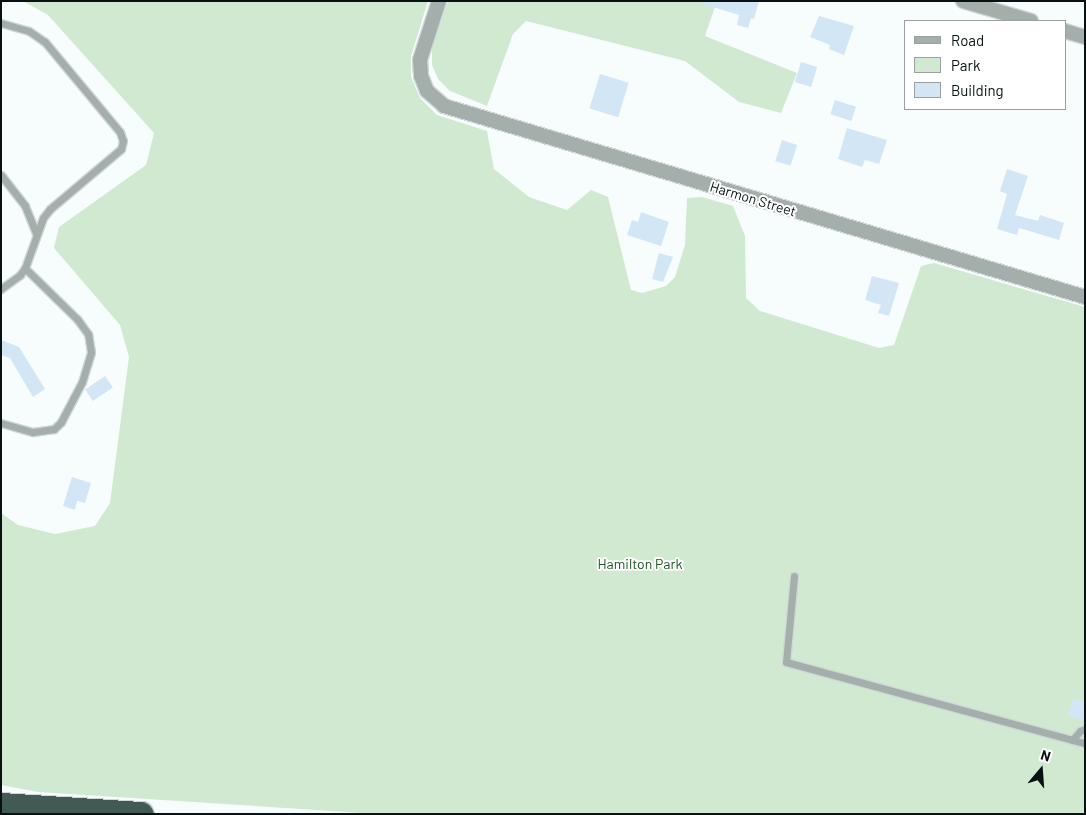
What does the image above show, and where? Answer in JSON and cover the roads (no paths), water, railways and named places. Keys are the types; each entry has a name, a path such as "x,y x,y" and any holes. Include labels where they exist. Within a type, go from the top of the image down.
{"highway":[{"path":"1,799 29,807"},
{"path":"1,805 141,814"}],"street":[{"name":"Harmon Street","path":"439,1 420,60 421,76 427,91 444,106 475,117 1085,297"},
{"path":"963,1 1028,20"},
{"path":"1066,31 1085,37"}],"lane":[{"path":"1,23 29,31 45,42 120,132 123,141 122,150 50,209 43,218 36,233 32,252 25,268 20,275 1,289"},
{"path":"1,175 25,206 36,233"},
{"path":"1,422 33,432 54,429 61,422 82,382 91,352 88,334 77,319 25,268"},
{"path":"794,576 786,662 1085,743"},
{"path":"1072,740 1080,730 1085,729"}],"park label":[{"name":"Hamilton Park","path":"640,564"}]}
